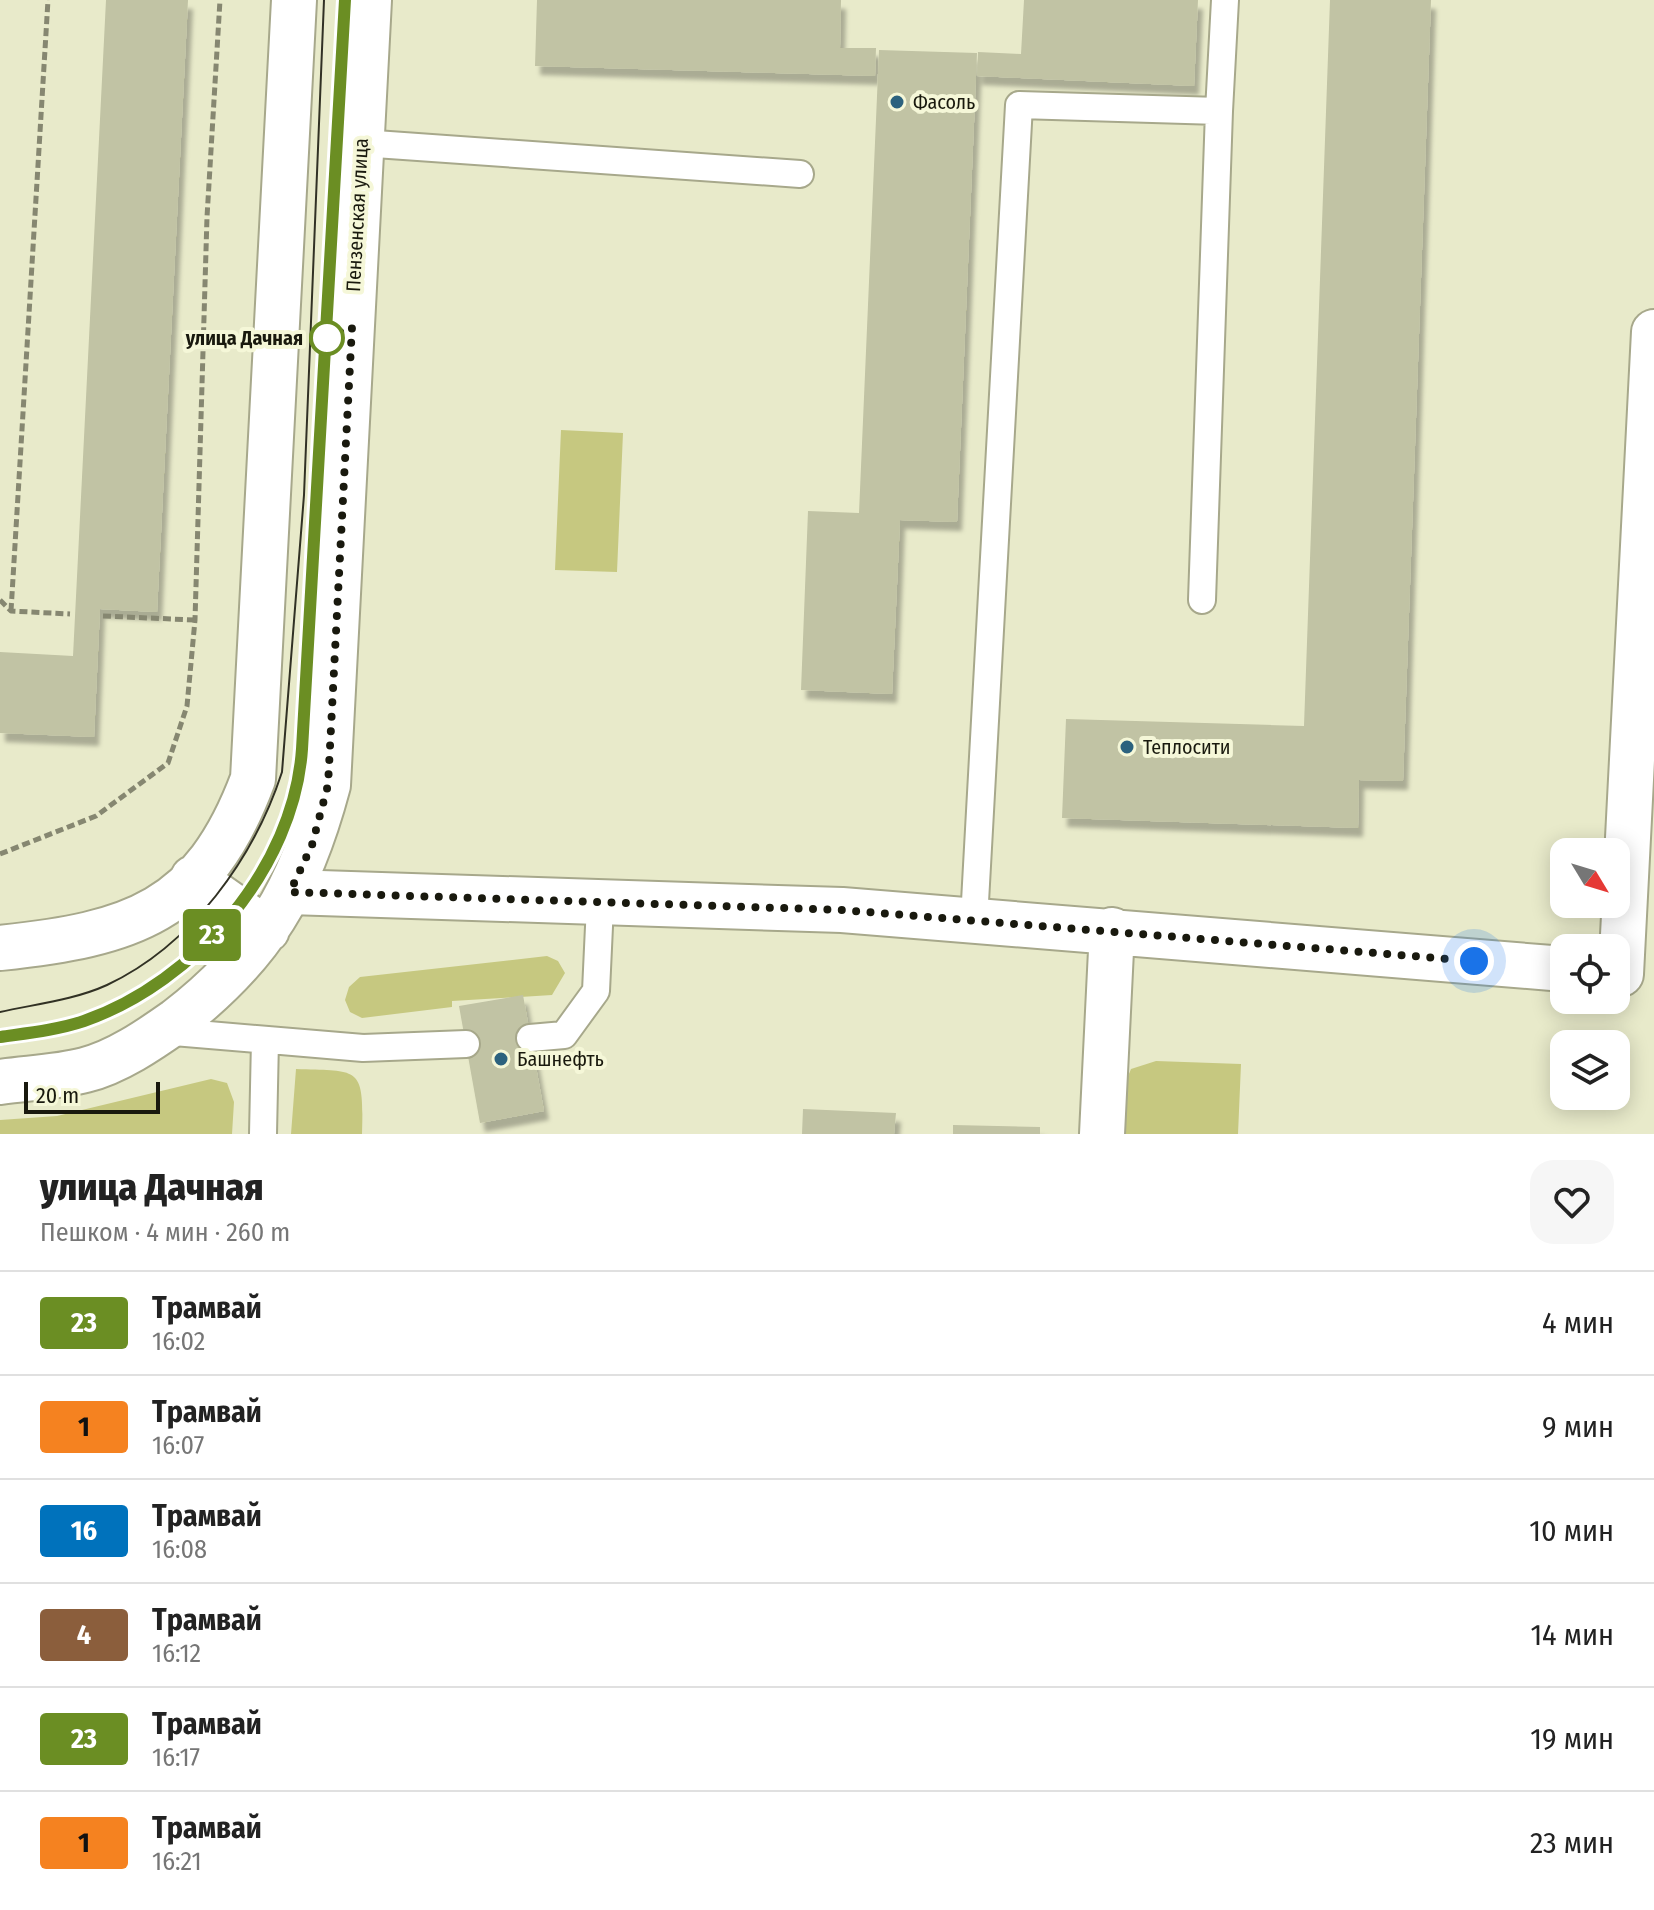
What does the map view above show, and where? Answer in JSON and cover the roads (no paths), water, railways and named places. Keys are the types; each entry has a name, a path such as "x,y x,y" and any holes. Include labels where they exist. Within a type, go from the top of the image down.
{"main road":[{"path":"0,948 61,941 144,918 192,880 211,859 242,810 253,779 258,747 294,0"},
{"name":"Пензенская улица","path":"0,1082 86,1070 126,1053 162,1031 204,999 236,968 281,908 312,845 328,785 369,0"},
{"path":"1630,975 1654,332"},
{"path":"192,880 281,908 600,905 842,910 1550,968"},
{"path":"1102,1134 1112,930"}],"lane":[{"path":"1202,600 1225,0"},
{"path":"974,920 1019,105 1219,111"},
{"path":"361,143 800,174"},
{"path":"530,1038 564,1035 596,991 600,905"},
{"path":"162,1031 363,1048 466,1044"},
{"path":"263,1134 265,1040"}],"tram line":[{"path":"0,1012 68,998 107,985 138,968 166,947 216,896 237,867 255,836 282,772 304,495 324,0"},
{"path":"0,1037 84,1021 123,1005 159,983 191,957 247,893 269,857 300,780 345,0"},
{"name":"23","path":"0,1037 84,1021 143,992 199,949 236,908 273,854 289,819 300,780 319,497 345,0"}],"place":[{"name":"Фасоль","path":"897,102"},
{"name":"улица Дачная","path":"327,338"},
{"name":"Теплосити","path":"1127,747"},
{"name":"Башнефть","path":"501,1059"}]}
